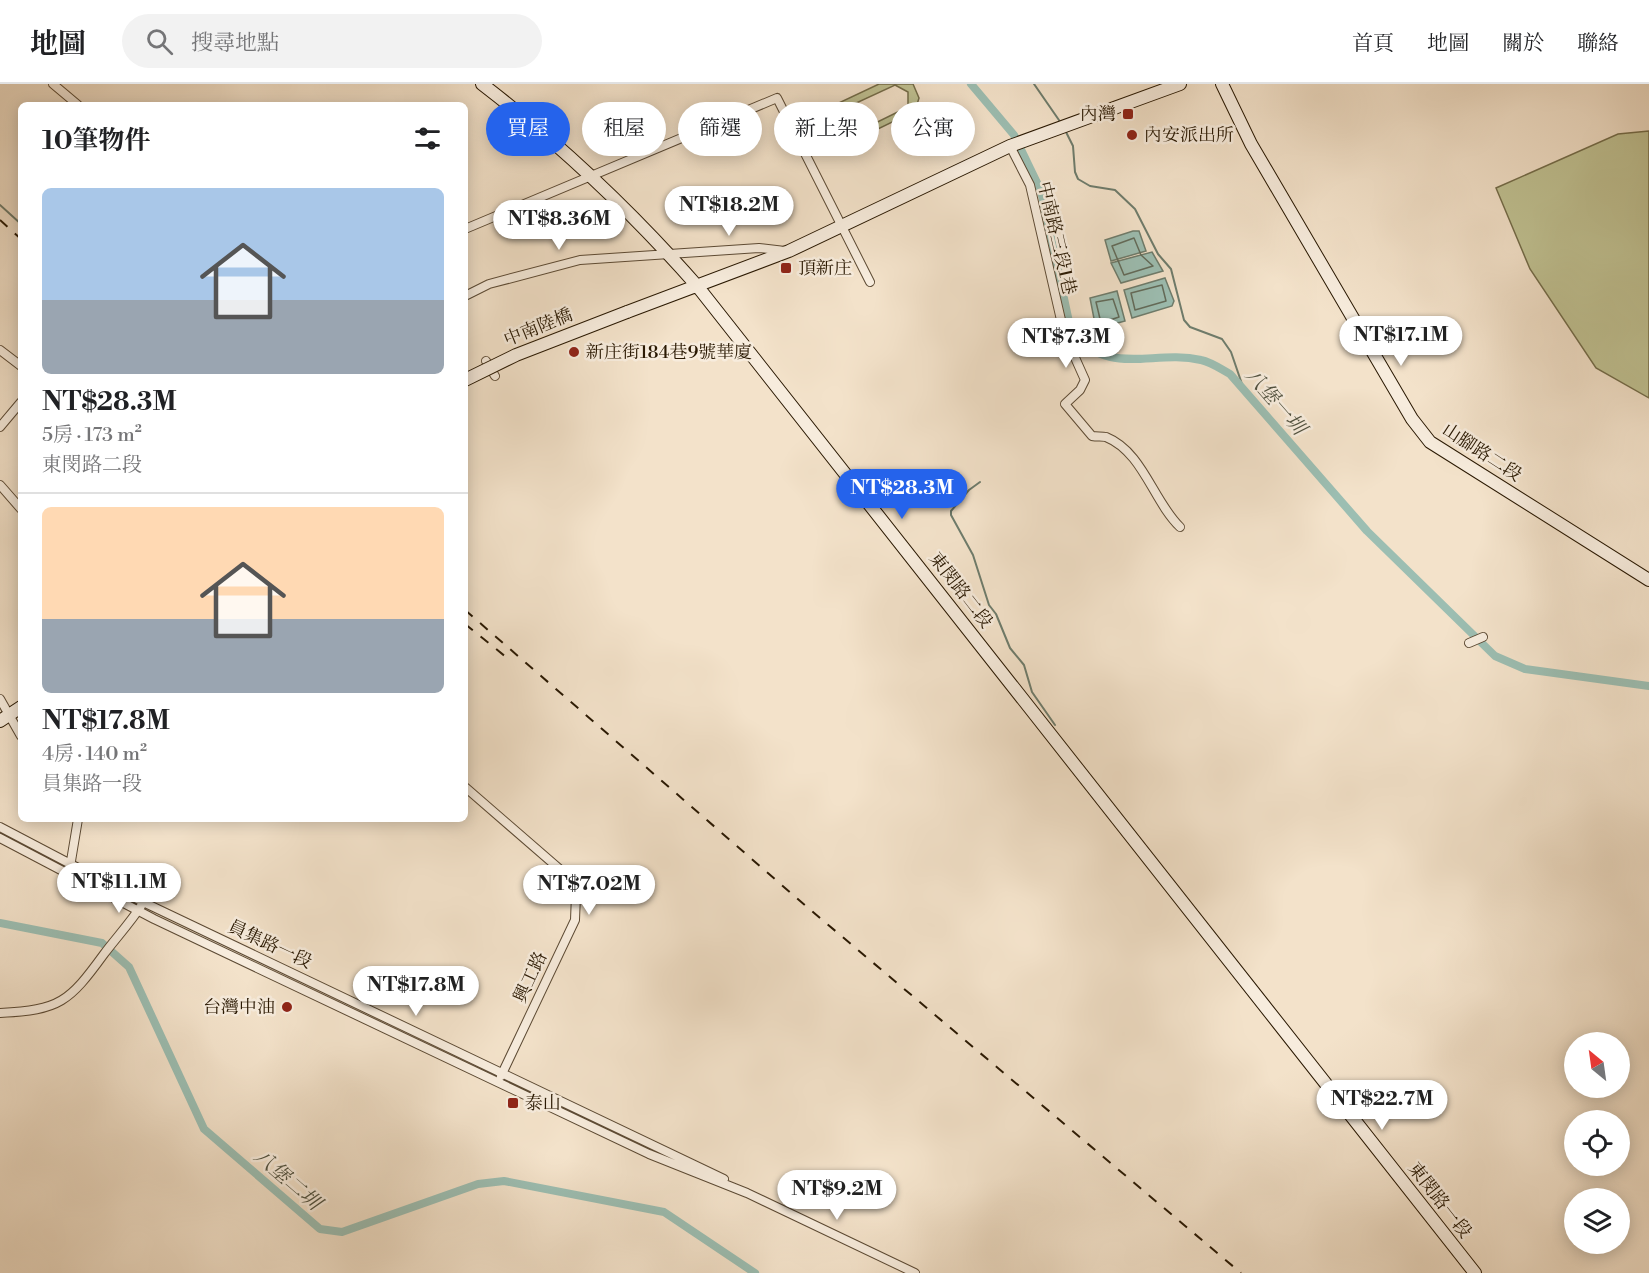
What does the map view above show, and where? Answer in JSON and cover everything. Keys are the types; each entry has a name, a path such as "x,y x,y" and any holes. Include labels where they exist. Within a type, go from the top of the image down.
{"main road":[{"name":"東閔路二段","path":"482,84 542,132 669,254 698,287 1266,1008"},
{"name":"中南陸橋","path":"468,379 516,355 789,251 1010,146 1180,84"},
{"name":"山腳路二段","path":"1222,84 1251,144 1412,419 1430,442 1649,580"},
{"name":"東閔路一段","path":"1266,1008 1475,1273"}],"street":[{"path":"53,84 74,102"},
{"path":"468,228 777,98 870,282"},
{"name":"中南路三段1巷","path":"1010,146 1030,185 1064,333 1085,380 1080,390 1065,404 1092,436 1103,436 1126,449 1169,517 1180,527"},
{"path":"468,295 497,281 580,260 759,248 789,251"},
{"path":"0,350 18,364"},
{"path":"486,361 495,376"},
{"path":"0,427 18,406"},
{"path":"0,485 18,506"},
{"path":"1469,643 1483,637"},
{"path":"0,699 12,713 18,728"},
{"name":"興工路","path":"468,790 563,872 576,895 575,920 500,1077"},
{"path":"69,869 77,822"},
{"path":"0,827 69,869"},
{"path":"0,838 69,869"},
{"name":"員集路一段","path":"69,869 281,979 706,1169 747,1193 915,1273"},
{"path":"0,1013 36,1011 58,1003 78,989 141,906"},
{"name":"員集路一段","path":"141,906 285,970 500,1077"},
{"path":"281,979 285,970"}],"green space":[{"path":"879,84 913,84 919,98 918,102 908,102 908,92 895,85 858,102 841,102"},
{"path":"891,115 891,123 879,128 879,121"},
{"path":"1649,131 1649,398 1596,368 1530,269 1496,188 1618,134"}],"water":[{"path":"1139,231 1146,251 1111,261 1105,240"},
{"path":"1152,252 1163,271 1121,283 1111,263"},
{"path":"1165,278 1174,301 1172,306 1132,318 1124,290"},
{"path":"1117,291 1125,321 1096,329 1090,298"}],"waterway":[{"name":"八堡一圳","path":"971,84 1014,135 1041,191 1071,331 1085,345 1100,354 1116,358 1166,357 1201,360 1230,374 1367,531 1495,656 1525,669 1649,686"},
{"path":"1034,84 1061,123"},
{"path":"1065,130 1073,146 1075,172 1078,179 1090,186 1115,190 1135,209 1158,254 1171,269 1184,320 1190,327 1222,339 1231,352 1243,387"},
{"path":"0,205 18,221"},
{"path":"980,482 969,490 951,511 951,515 973,555 989,605 996,614 1010,648 1024,665 1032,692 1055,725"},
{"name":"八堡二圳","path":"0,923 102,943 129,967 204,1129 320,1229 342,1232 478,1184 504,1181 664,1212 755,1273"}],"railway":[{"path":"0,220 18,236"},
{"path":"468,613 807,907 1241,1273"},
{"path":"468,626 506,657"}],"place":[{"name":"內灣","path":"1128,114"},
{"name":"內安派出所","path":"1132,135"},
{"name":"頂新庄","path":"786,268"},
{"name":"新庄街184巷9號華廈","path":"574,352"},
{"name":"台灣中油","path":"287,1007"},
{"name":"泰山","path":"513,1103"}]}
